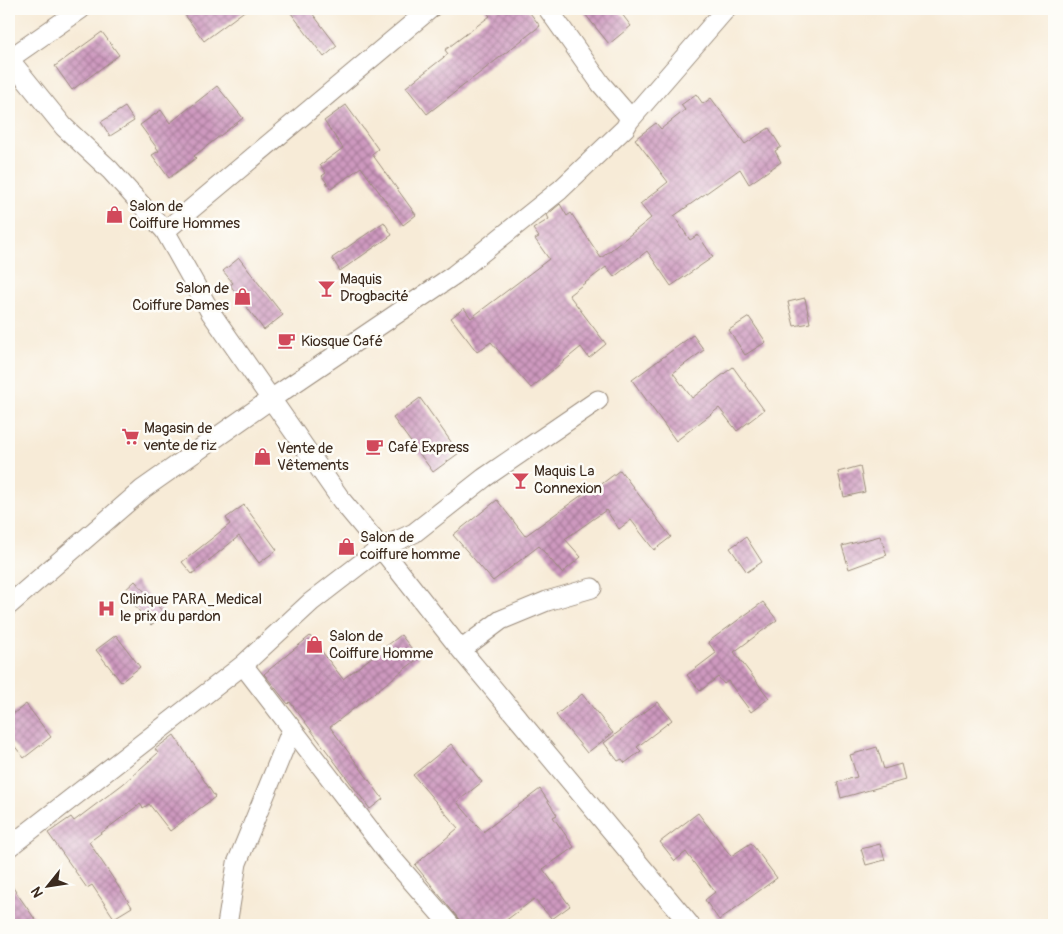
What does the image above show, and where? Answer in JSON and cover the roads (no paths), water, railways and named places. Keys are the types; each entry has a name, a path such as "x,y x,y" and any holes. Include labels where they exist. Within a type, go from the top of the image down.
{"street":[{"path":"81,9 9,59 64,127 110,170 165,231 212,313 342,501 461,650 690,925"},
{"path":"165,231 430,9"},
{"path":"548,9 601,84 627,114 628,121"},
{"path":"9,605 143,489 271,398 454,275 560,190 625,128 628,121 726,9"},
{"path":"9,847 243,665 312,602 381,548 414,533 484,478 598,400"},
{"path":"461,650 501,620 547,601 592,588"},
{"path":"243,665 390,856 450,925"},
{"path":"227,925 237,863 292,729"}],"place":[{"name":"Salon de Coiffure Hommes","path":"115,215"},
{"name":"Maquis Drogbacité","path":"326,288"},
{"name":"Salon de Coiffure Dames","path":"243,297"},
{"name":"Kiosque Café","path":"287,341"},
{"name":"Magasin de vente de riz","path":"130,437"},
{"name":"Café Express","path":"374,447"},
{"name":"Vente de Vêtements","path":"263,457"},
{"name":"Maquis La Connexion","path":"520,480"},
{"name":"Salon de coiffure homme","path":"346,546"},
{"name":"Clinique PARA_Medical le prix du pardon","path":"106,608"},
{"name":"Salon de Coiffure Homme","path":"315,645"}]}
